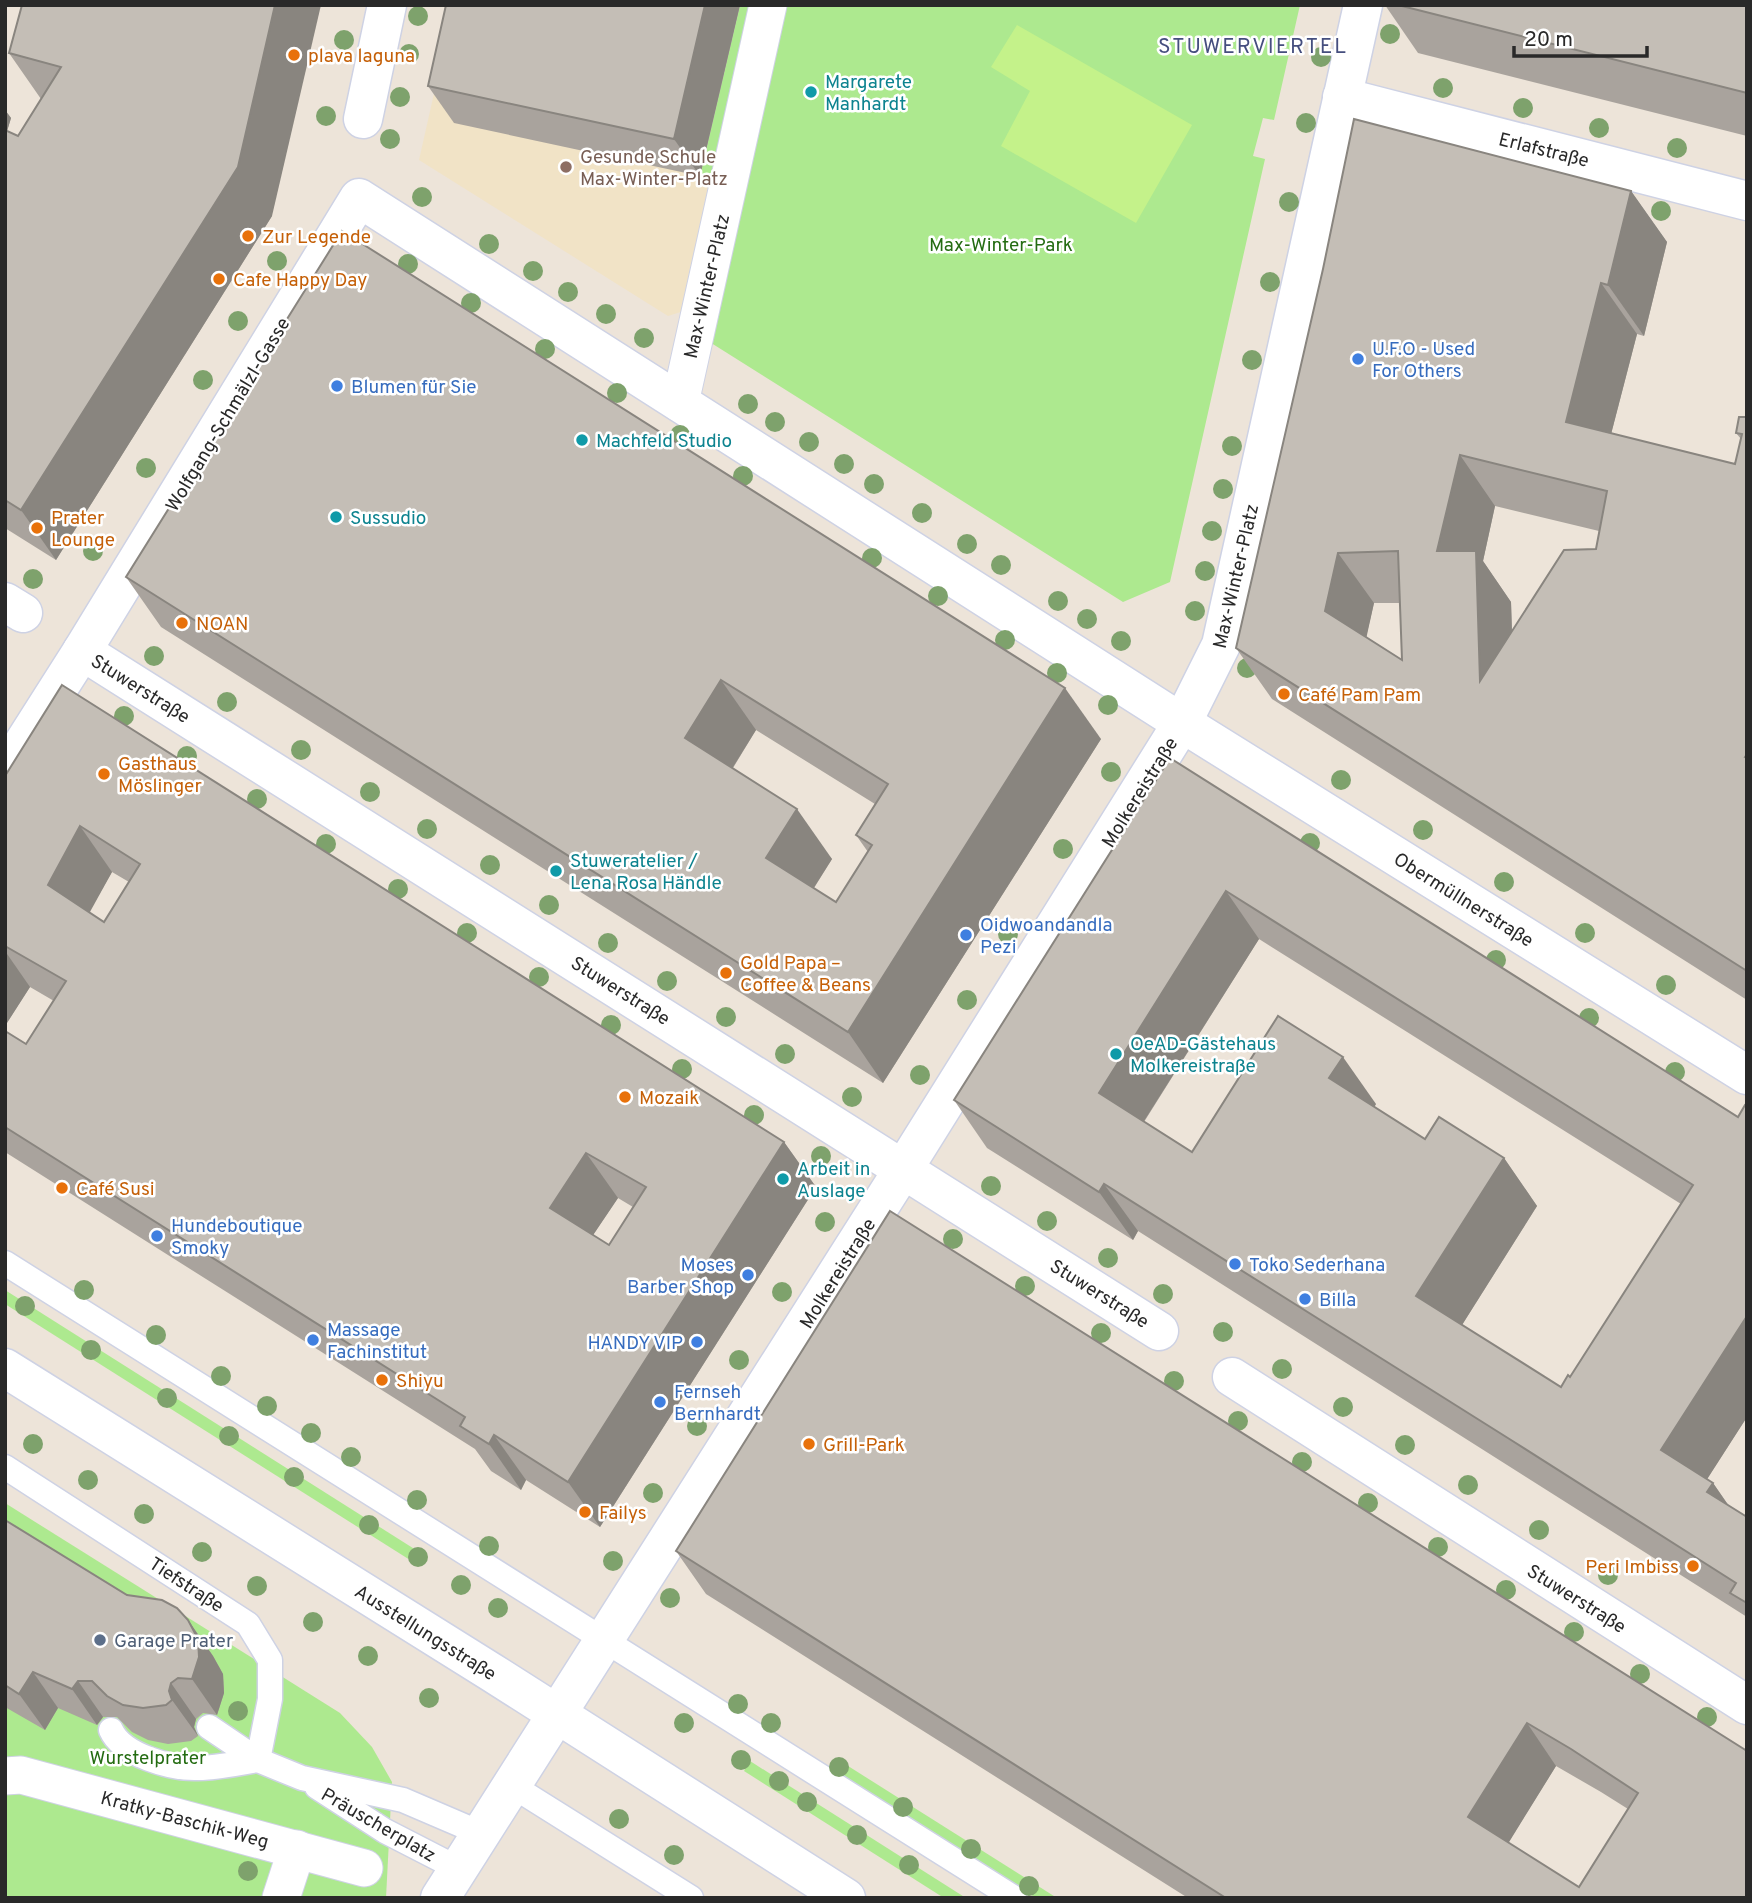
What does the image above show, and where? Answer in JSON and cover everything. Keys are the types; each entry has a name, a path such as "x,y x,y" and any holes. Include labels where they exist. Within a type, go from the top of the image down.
{"street":[{"path":"363,119 387,5"},
{"name":"Max-Winter-Platz","path":"680,402 768,5"},
{"name":"Max-Winter-Platz","path":"1182,723 1221,645 1363,5"},
{"name":"Erlafstraße","path":"1342,97 1747,201"},
{"name":"Wolfgang-Schmälzl-Gasse","path":"5,772 359,198 680,402"},
{"path":"680,402 1182,723"},
{"name":"Stuwerstraße","path":"82,651 1159,1331"},
{"name":"Obermüllnerstraße","path":"1182,723 1747,1076"},
{"name":"Molkereistraße","path":"556,1714 904,1168 1182,723"},
{"name":"Ausstellungsstraße","path":"5,1368 846,1898"},
{"name":"Stuwerstraße","path":"1231,1377 1747,1705"},
{"name":"Präuscherplatz","path":"448,1883 556,1714"},
{"name":"Kratky-Baschik-Weg","path":"5,1776 21,1775 364,1868"},
{"path":"281,1898 297,1849"}],"lane":[{"path":"5,1263 1014,1898"},
{"name":"Tiefstraße","path":"5,1467 248,1623 270,1660 270,1699 257,1760"},
{"name":"Präuscherplatz","path":"209,1727 257,1760 302,1777 403,1800 480,1833"},
{"path":"111,1730 123,1746 154,1761 196,1769 257,1760"},
{"name":"Präuscherplatz","path":"302,1777 385,1831 448,1883"},
{"path":"511,1785 691,1898"}],"shaded area":[{"name":"Gesunde Schule Max-Winter-Platz","path":"454,5 700,176 717,181 687,310 668,316 419,160"}],"green space":[{"name":"Max-Winter-Park","path":"740,5 1300,5 1274,120 1263,118 1253,156 1265,159 1170,582 1123,602 708,341 716,181 700,176"},
{"path":"1017,25 1192,125 1136,223 1001,146 1030,91 991,67"},
{"path":"5,1290 416,1550 410,1560 5,1304"},
{"name":"Wurstelprater","path":"5,1503 340,1713 372,1747 392,1782 386,1898 5,1898"},
{"path":"837,1759 1057,1898 1036,1898 831,1768"},
{"path":"750,1761 966,1898 944,1898 744,1771"}],"building":[{"path":"22,5 275,5 238,167 21,510 5,500 5,130 18,136 61,67 9,53"},
{"path":"446,5 705,5 674,139 428,86"},
{"path":"1398,5 1747,5 1747,93"},
{"path":"1354,119 1631,191 1608,285 1601,283 1566,422 1735,464 1742,434 1736,433 1739,417 1747,417 1747,971 1236,648 1323,269","holes":["1460,455 1607,491 1596,549 1564,550 1480,681 1476,551 1437,551","1398,551 1402,660 1325,611 1338,553"]},
{"path":"342,231 1065,688 848,1032 126,577","holes":["721,680 888,784 856,835 872,845 836,902 766,858 797,809 685,738"]},
{"path":"62,685 784,1142 568,1482 494,1435 489,1444 460,1426 465,1417 5,1127 5,1031 26,1044 66,981 5,946 5,776","holes":["80,826 140,864 104,922 48,885","586,1153 646,1187 609,1245 550,1208"]},
{"path":"1170,758 1738,1117 1745,1105 1747,1106 1747,1316 1661,1450 1713,1483 1707,1492 1747,1517 1747,1603 1730,1593 1736,1583 1511,1440 1104,1184 1099,1192 954,1100","holes":["1226,891 1693,1185 1561,1387 1416,1296 1504,1158 1439,1117 1425,1139 1329,1078 1343,1057 1278,1016 1192,1152 1099,1093"]},
{"path":"890,1211 1747,1751 1747,1898 1226,1898 676,1551","holes":["1527,1723 1638,1793 1579,1887 1468,1817"]},
{"name":"Garage Prater","path":"5,1520 127,1595 162,1600 177,1608 188,1620 198,1639 199,1657 192,1679 178,1678 171,1683 169,1691 172,1700 166,1705 143,1708 123,1705 107,1696 92,1681 78,1681 72,1689 33,1672 19,1694 5,1685"}],"place":[{"name":"plava laguna","path":"294,55"},
{"name":"Margarete Manhardt","path":"811,92"},
{"name":"Gesunde Schule Max-Winter-Platz","path":"566,167"},
{"name":"Zur Legende","path":"248,236"},
{"name":"Cafe Happy Day","path":"219,279"},
{"name":"U.F.O - Used For Others","path":"1358,359"},
{"name":"Blumen für Sie","path":"337,386"},
{"name":"Machfeld Studio","path":"582,440"},
{"name":"Sussudio","path":"336,517"},
{"name":"Prater Lounge","path":"37,528"},
{"name":"NOAN","path":"182,623"},
{"name":"Café Pam Pam","path":"1284,694"},
{"name":"Gasthaus Möslinger","path":"104,774"},
{"name":"Stuweratelier / Lena Rosa Händle","path":"556,871"},
{"name":"Oidwoandandla Pezi","path":"966,935"},
{"name":"Gold Papa – Coffee & Beans","path":"726,973"},
{"name":"OeAD-Gästehaus Molkereistraße","path":"1116,1054"},
{"name":"Mozaik","path":"625,1097"},
{"name":"Arbeit in Auslage","path":"783,1179"},
{"name":"Café Susi","path":"62,1188"},
{"name":"Hundeboutique Smoky","path":"157,1236"},
{"name":"Toko Sederhana","path":"1235,1264"},
{"name":"Moses Barber Shop","path":"748,1275"},
{"name":"Billa","path":"1305,1299"},
{"name":"Massage Fachinstitut","path":"313,1340"},
{"name":"HANDY VIP","path":"697,1342"},
{"name":"Shiyu","path":"382,1380"},
{"name":"Fernseh Bernhardt","path":"660,1402"},
{"name":"Grill-Park","path":"809,1444"},
{"name":"Failys","path":"585,1512"},
{"name":"Peri Imbiss","path":"1693,1566"},
{"name":"Garage Prater","path":"100,1640"}],"district":[{"name":"STUWERVIERTEL","path":"1253,46"}]}
